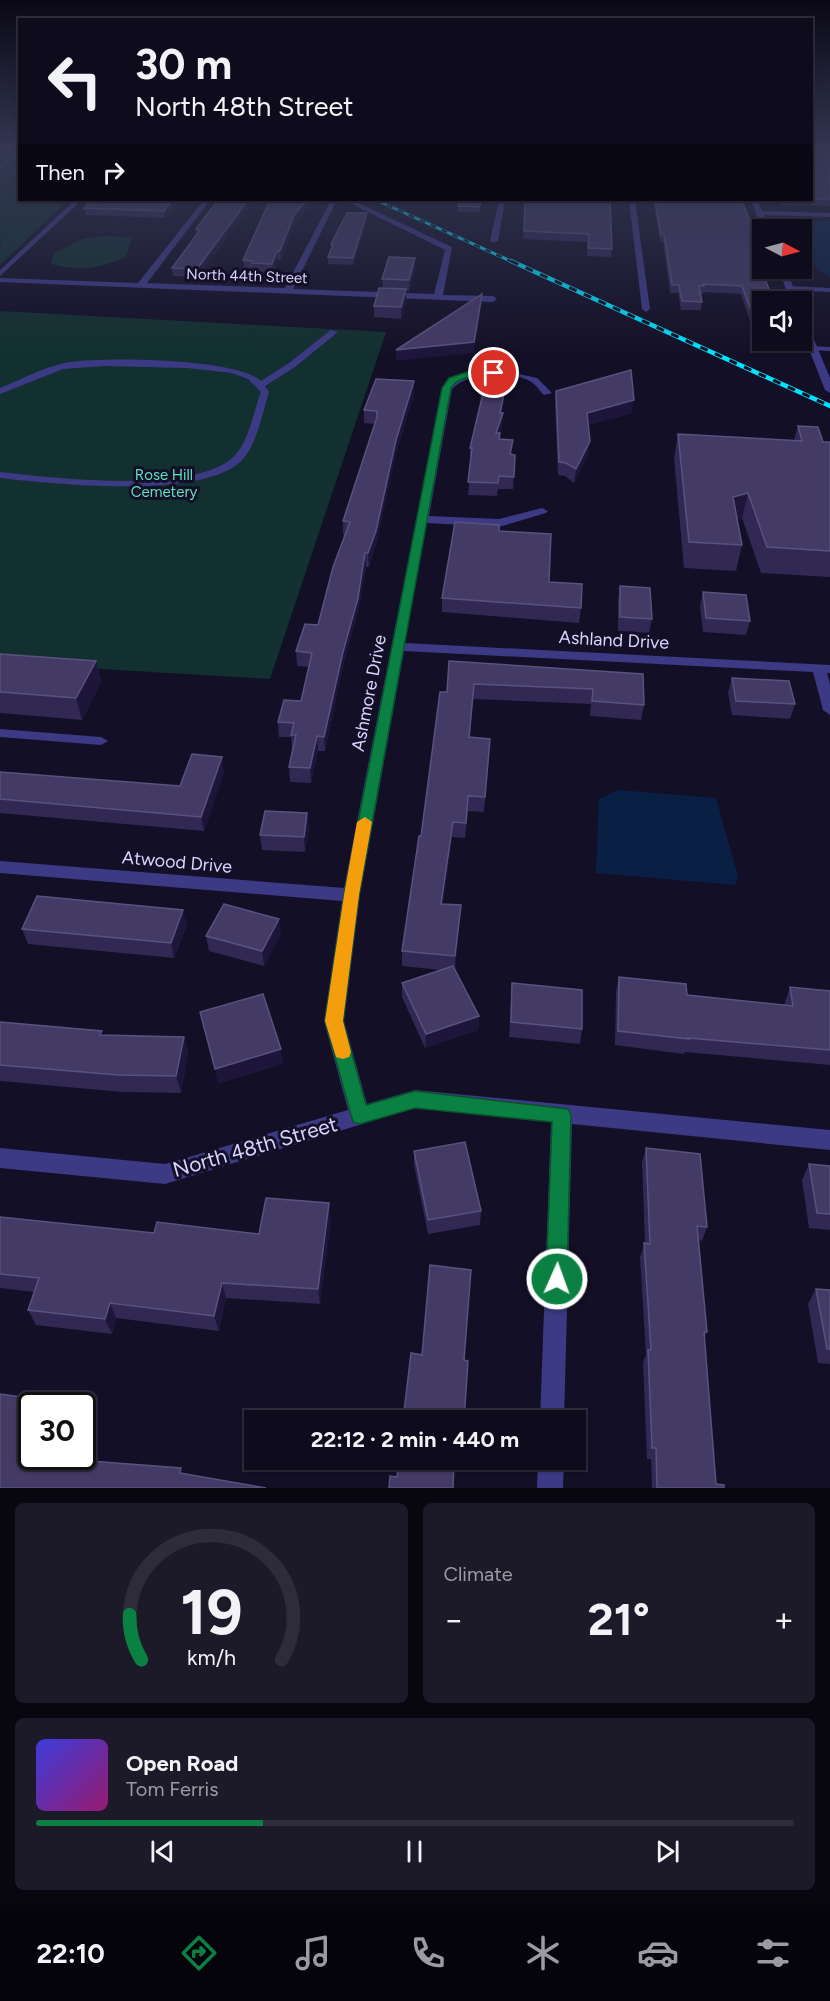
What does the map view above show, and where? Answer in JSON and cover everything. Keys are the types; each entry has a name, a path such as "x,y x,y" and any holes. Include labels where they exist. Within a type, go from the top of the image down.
{"street":[{"path":"0,274 59,218"},
{"path":"141,285 193,218"},
{"path":"288,291 325,218"},
{"path":"385,218 449,249 438,297"},
{"path":"494,241 498,218"},
{"path":"634,218 646,309"},
{"path":"786,279 790,291"},
{"name":"North 44th Street","path":"0,280 493,299"},
{"path":"813,348 830,390"},
{"name":"Ashmore Drive","path":"360,1116 334,1021 351,895 447,388 452,380 470,373 519,375 537,381 547,393"},
{"path":"422,519 499,523 542,511"},
{"name":"Ashland Drive","path":"397,647 825,669"},
{"path":"825,669 830,710"},
{"name":"Atwood Drive","path":"0,867 351,895"},
{"name":"North 48th Street","path":"0,1158 165,1174 415,1100 830,1140"},
{"path":"552,1410 562,1115"},
{"path":"550,1488 551,1470"}],"lane":[{"path":"789,288 830,290"},
{"path":"261,385 292,365 334,332"},
{"path":"813,348 830,349"},
{"path":"0,391 52,369 92,363 220,368 243,373 261,385 265,392 247,442 235,462 212,474 184,481 162,483 34,479 0,475"},
{"path":"0,733 101,741"}],"green space":[{"path":"0,218 49,218 0,265"},
{"path":"105,236 132,237 126,257 89,268 51,264 54,253 83,239"},
{"name":"Rose Hill Cemetery","path":"0,311 386,332 270,679 0,663"}],"water":[{"path":"812,221 830,221 830,277 812,264"},
{"path":"618,790 716,798 738,877 735,885 596,873 599,799"}],"building":[{"path":"204,218 234,218 197,269 172,268 200,230 196,229"},
{"path":"262,218 293,218 280,251 277,251 272,264 243,260"},
{"path":"344,218 365,218 353,258 328,257 333,244 331,244"},
{"path":"524,218 611,218 612,249 588,248 589,234 524,231"},
{"path":"658,218 749,218 752,227 752,279 765,279 770,291 752,291 752,313 742,286 703,284 704,286 699,286 702,302 682,301 679,285 672,285 664,234 661,234"},
{"path":"389,257 415,258 409,280 382,279"},
{"path":"379,288 406,289 401,307 374,306"},
{"path":"482,294 474,342 396,350"},
{"path":"631,370 634,400 587,413 590,441 576,469 559,462 556,391"},
{"path":"376,379 414,381 396,440 376,531 368,553 365,553 358,598 324,737 317,736 310,768 289,767 296,735 291,735 294,723 278,722 284,700 301,701 312,653 296,651 305,624 318,625 333,567 350,522 343,521 377,417 377,411 364,410"},
{"path":"483,393 504,394 500,413 503,413 496,433 500,433 499,439 513,440 510,454 515,455 514,477 499,476 498,483 468,482 472,448 470,448"},
{"path":"798,426 818,427 823,442 830,442 830,551 767,547 748,493 733,497 742,545 689,542 678,434 802,441"},
{"path":"455,522 499,525 499,531 551,534 549,582 582,584 581,608 442,598"},
{"path":"620,586 650,588 652,619 620,617"},
{"path":"703,592 746,595 750,621 706,618"},
{"path":"0,654 96,661 76,698 0,692"},
{"path":"449,661 643,674 644,705 592,701 593,689 474,684 469,737 490,739 485,797 468,796 466,823 453,822 441,904 461,905 455,956 402,951 419,836 421,836 440,692 447,692"},
{"path":"732,678 789,681 795,704 736,701"},
{"path":"192,754 222,757 201,817 0,799 0,772 180,786"},
{"path":"265,811 307,813 304,837 260,835"},
{"path":"37,896 183,910 171,943 22,929"},
{"path":"224,904 279,919 262,951 206,936"},
{"path":"453,966 479,1016 426,1034 402,983"},
{"path":"619,977 686,984 687,995 793,1006 790,987 830,991 830,1050 618,1031"},
{"path":"512,983 582,990 582,1029 511,1022"},
{"path":"263,994 281,1049 215,1069 200,1012"},
{"path":"0,1022 102,1031 100,1035 184,1037 176,1076 118,1075 0,1065"},
{"path":"465,1142 481,1211 428,1220 414,1151"},
{"path":"646,1148 700,1154 707,1227 697,1226 707,1332 704,1332 716,1484 724,1485 724,1488 657,1488 656,1448 652,1448 648,1350 651,1350 644,1243 650,1244"},
{"path":"809,1164 830,1166 830,1214 817,1213"},
{"path":"266,1198 329,1203 318,1289 222,1283 214,1316 110,1303 105,1319 28,1310 39,1278 0,1274 0,1217 154,1233 157,1222 259,1234"},
{"path":"430,1265 471,1270 464,1360 468,1361 465,1410 404,1410 411,1353 422,1355"},
{"path":"816,1289 830,1290 830,1349 827,1349"},
{"path":"0,1394 18,1396 18,1470 96,1470 96,1461 181,1468 180,1473 266,1488 0,1488"},
{"path":"398,1470 454,1470 453,1488 389,1488 390,1476 397,1477"}],"railway":[{"path":"417,218 515,263"},
{"path":"511,261 830,406"}],"slow traffic":[{"path":"343,1052 334,1021 351,895 365,822"}],"route":[{"path":"494,373 470,373 452,380 447,388 351,895 334,1021 360,1116 415,1100 562,1115 557,1279"}]}
